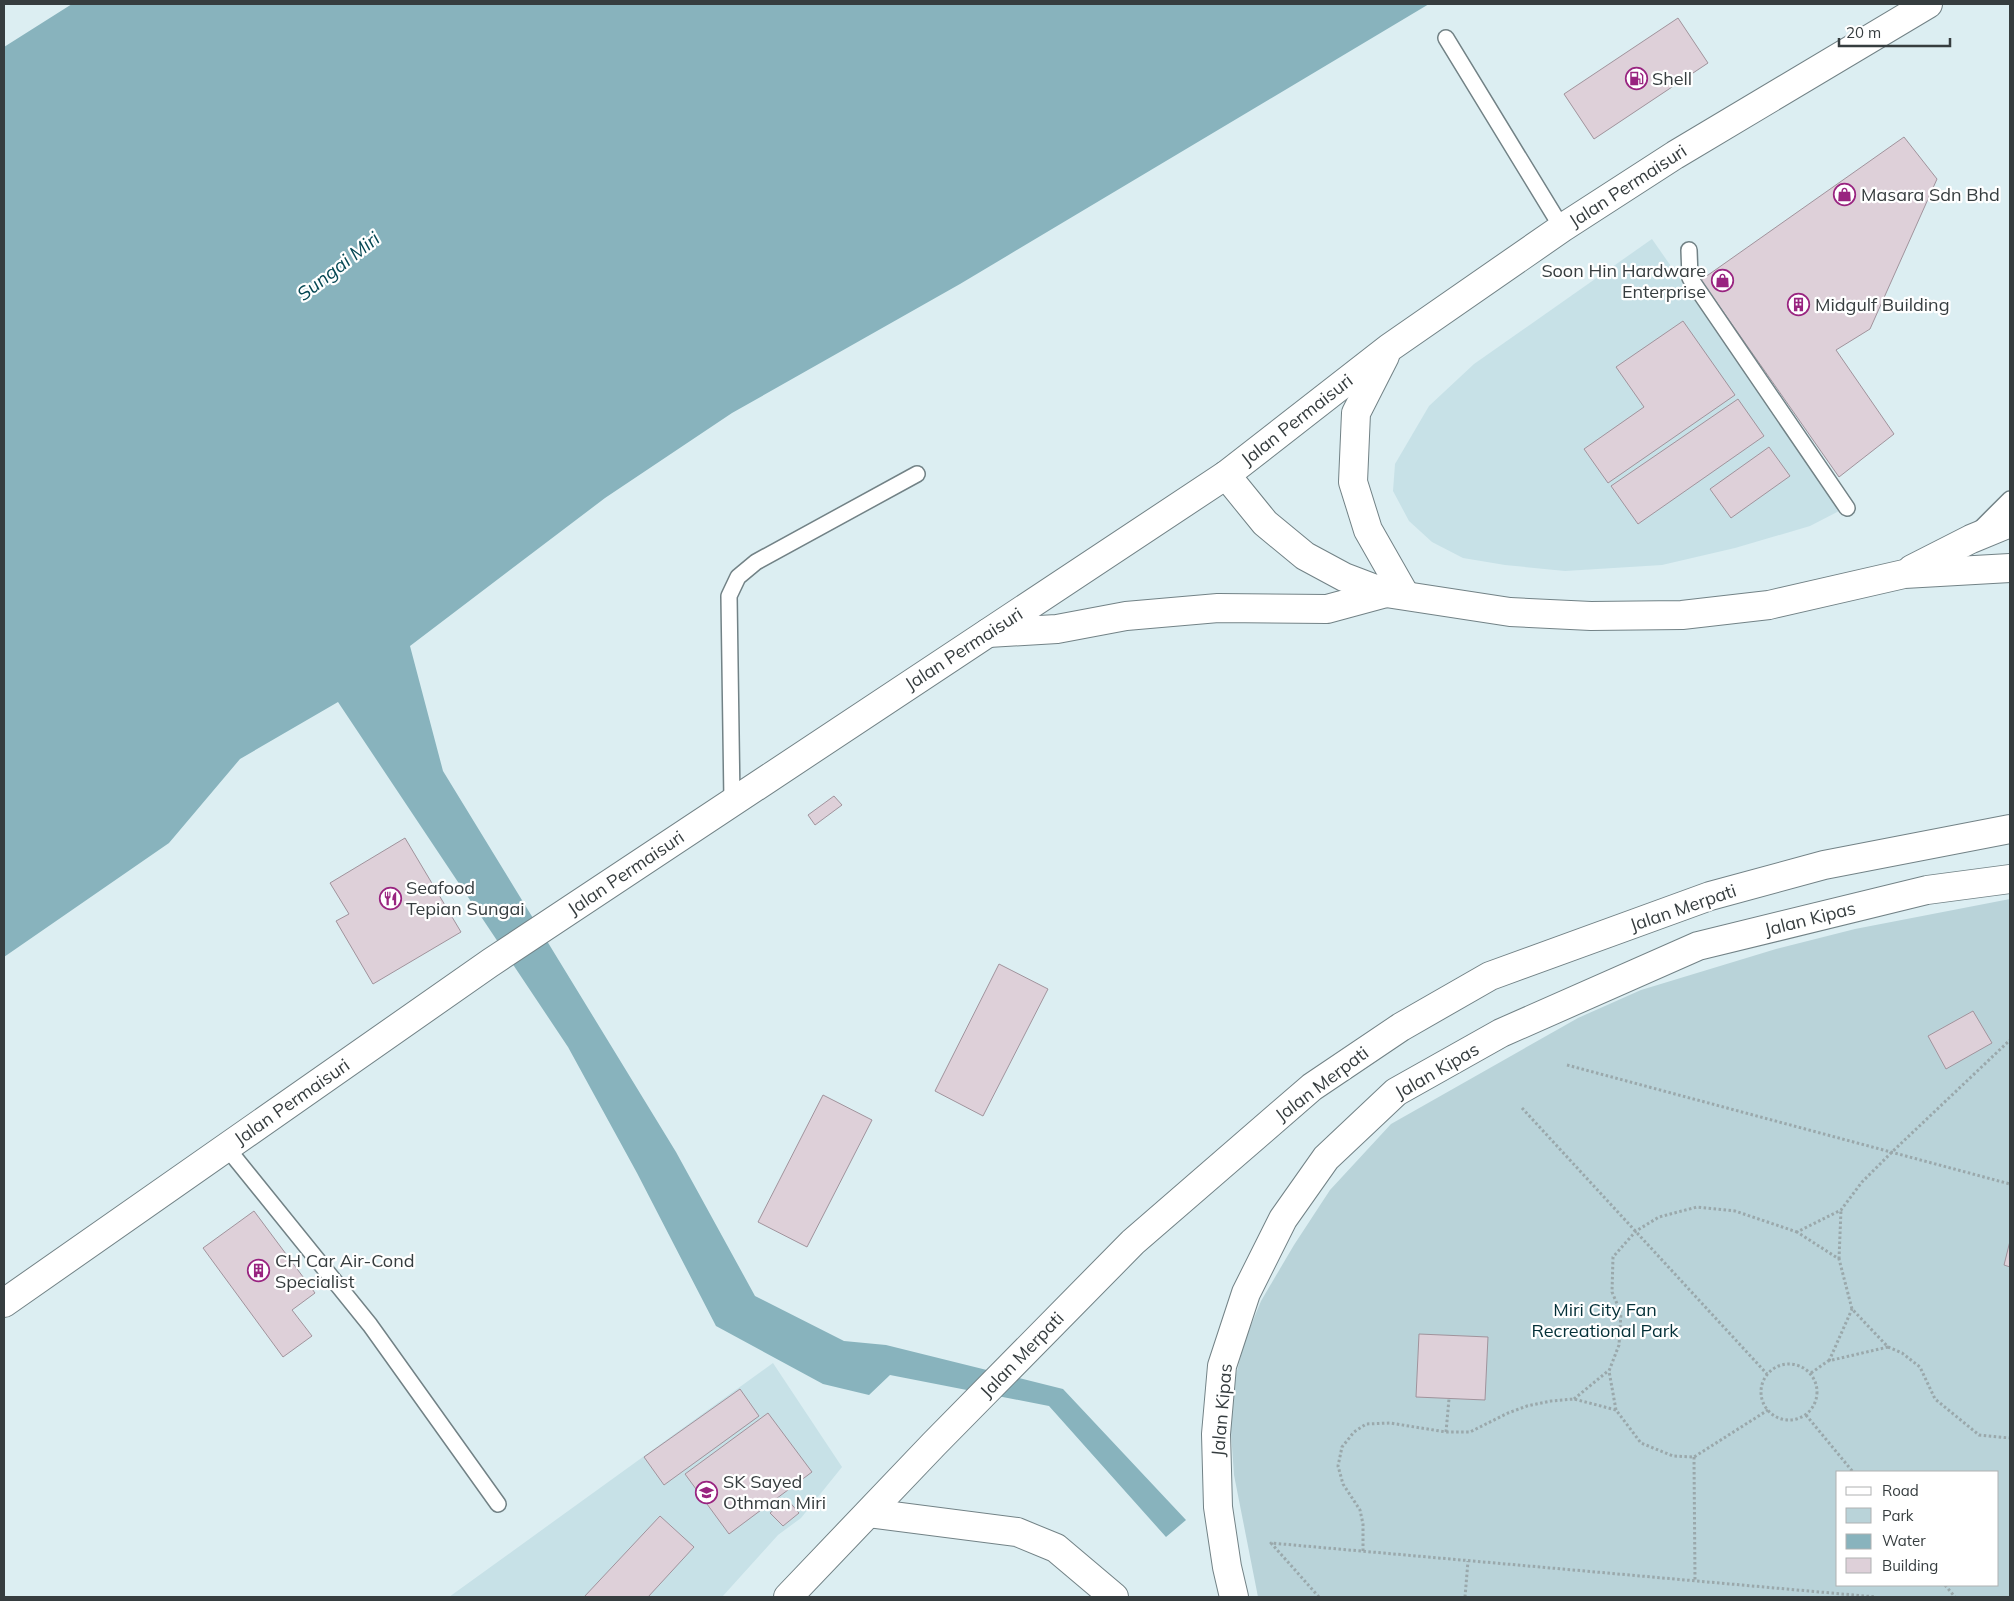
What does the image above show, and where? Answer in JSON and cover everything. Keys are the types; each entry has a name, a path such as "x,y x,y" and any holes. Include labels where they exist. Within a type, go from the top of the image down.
{"street":[{"name":"Jalan Permaisuri","path":"4,1303 490,963 1226,475 1389,348 1562,228 1675,155 1928,4"},
{"path":"1389,348 1356,413 1353,482 1368,530 1396,594"},
{"path":"1226,475 1265,523 1305,556 1344,577 1396,594 1510,612 1591,616 1682,615 1769,605 1904,574 2010,568"},
{"path":"1904,574 1971,538 2010,523"},
{"path":"988,633 1057,629 1126,616 1218,608 1326,609 1396,594"},
{"name":"Jalan Merpati","path":"788,1597 934,1444 1133,1242 1312,1087 1400,1027 1490,976 1710,896 1824,865 2010,828"},
{"name":"Jalan Kipas","path":"1234,1597 1227,1567 1218,1507 1216,1434 1222,1366 1246,1293 1283,1219 1326,1158 1396,1092 1501,1033 1698,946 1927,890 2010,879"},
{"path":"869,1513 1017,1532 1056,1548 1114,1597"}],"lane":[{"path":"1446,38 1562,228"},
{"path":"1688,250 1690,278 1847,508"},
{"path":"732,802 729,596 738,577 756,562 917,474"},
{"path":"1971,538 2010,499"},
{"path":"227,1148 370,1324 498,1504"}],"path":[{"path":"1797,1232 1841,1210 1862,1182 2010,1040"},
{"path":"1567,1065 2010,1184"},
{"path":"1522,1108 1767,1374"},
{"path":"1574,1399 1609,1371 1619,1345 1621,1313 1612,1292 1613,1257 1636,1231 1659,1217 1698,1207 1735,1212 1797,1232 1839,1259"},
{"path":"1841,1210 1839,1259 1852,1309 1888,1347 1902,1353 1920,1367 1935,1399 1979,1435 2010,1438"},
{"path":"1828,1361 1852,1309"},
{"path":"1811,1373 1828,1361 1888,1347"},
{"path":"1782,1364 1801,1365 1811,1373 1817,1388 1817,1398 1813,1408 1798,1419 1778,1418 1768,1410 1761,1398 1761,1390 1767,1374 1782,1364"},
{"path":"1609,1371 1616,1410 1641,1443 1673,1456 1694,1456 1768,1410"},
{"path":"1446,1432 1449,1399"},
{"path":"1362,1551 1363,1524 1360,1510 1343,1484 1338,1466 1342,1447 1354,1432 1366,1424 1390,1422 1446,1432 1470,1432 1508,1413 1527,1406 1551,1401 1574,1399 1616,1410"},
{"path":"1806,1414 1852,1471"},
{"path":"1694,1456 1695,1581"},
{"path":"1319,1597 1271,1543 1876,1597"},
{"path":"1464,1597 1468,1561"},
{"path":"1946,1586 1955,1597"}],"shaded area":[{"path":"1652,239 1841,510 1810,526 1735,548 1662,565 1565,571 1505,565 1463,558 1432,542 1409,521 1393,491 1395,464 1429,406 1474,364"},
{"name":"SK Sayed Othman Miri","path":"773,1363 842,1467 801,1518 778,1535 722,1597 449,1597"}],"green space":[{"name":"Miri City Fan Recreational Park","path":"2010,899 2010,1597 1258,1597 1234,1475 1231,1432 1232,1390 1245,1340 1261,1301 1294,1245 1330,1190 1391,1124 1578,1018 1641,990 1776,949 1855,929"}],"water":[{"name":"Sungai Miri","path":"72,4 1429,4 960,284 732,413 605,498 410,646 443,771 676,1152 755,1296 844,1341 886,1345 1063,1389 1186,1520 1166,1537 1049,1406 890,1375 869,1395 823,1384 716,1326 637,1173 568,1047 338,702 240,759 169,843 4,957 4,47"}],"building":[{"name":"Shell","path":"1678,18 1708,63 1594,139 1564,94"},
{"name":"Midgulf Building","path":"1904,137 1937,179 1870,329 1836,350 1894,434 1839,477 1701,280"},
{"path":"1683,321 1735,395 1608,483 1584,449 1644,407 1616,367"},
{"path":"1738,399 1764,436 1638,524 1611,486"},
{"path":"1769,447 1790,476 1731,518 1710,489"},
{"path":"834,796 842,805 815,825 808,815"},
{"name":"Seafood Tepian Sungai","path":"405,838 461,932 373,984 336,921 349,914 330,883"},
{"path":"999,964 1048,989 983,1116 935,1091"},
{"path":"1973,1011 1992,1043 1946,1069 1928,1036"},
{"path":"823,1095 872,1120 807,1247 758,1222"},
{"name":"CH Car Air-Cond Specialist","path":"254,1211 315,1293 292,1310 312,1336 283,1357 203,1248"},
{"path":"2010,1241 2010,1267 2004,1265"},
{"path":"1419,1334 1488,1337 1485,1400 1416,1397"},
{"path":"740,1389 759,1416 664,1485 644,1457"},
{"path":"768,1413 812,1472 729,1534 685,1474"},
{"path":"787,1499 799,1513 783,1526 770,1513"},
{"path":"660,1516 694,1547 648,1597 584,1597"}],"place":[{"name":"Shell","path":"1636,79"},
{"name":"Masara Sdn Bhd","path":"1845,195"},
{"name":"Soon Hin Hardware Enterprise","path":"1722,281"},
{"name":"Midgulf Building","path":"1799,305"},
{"name":"Seafood Tepian Sungai","path":"390,898"},
{"name":"CH Car Air-Cond Specialist","path":"259,1271"},
{"name":"SK Sayed Othman Miri","path":"707,1492"}]}
